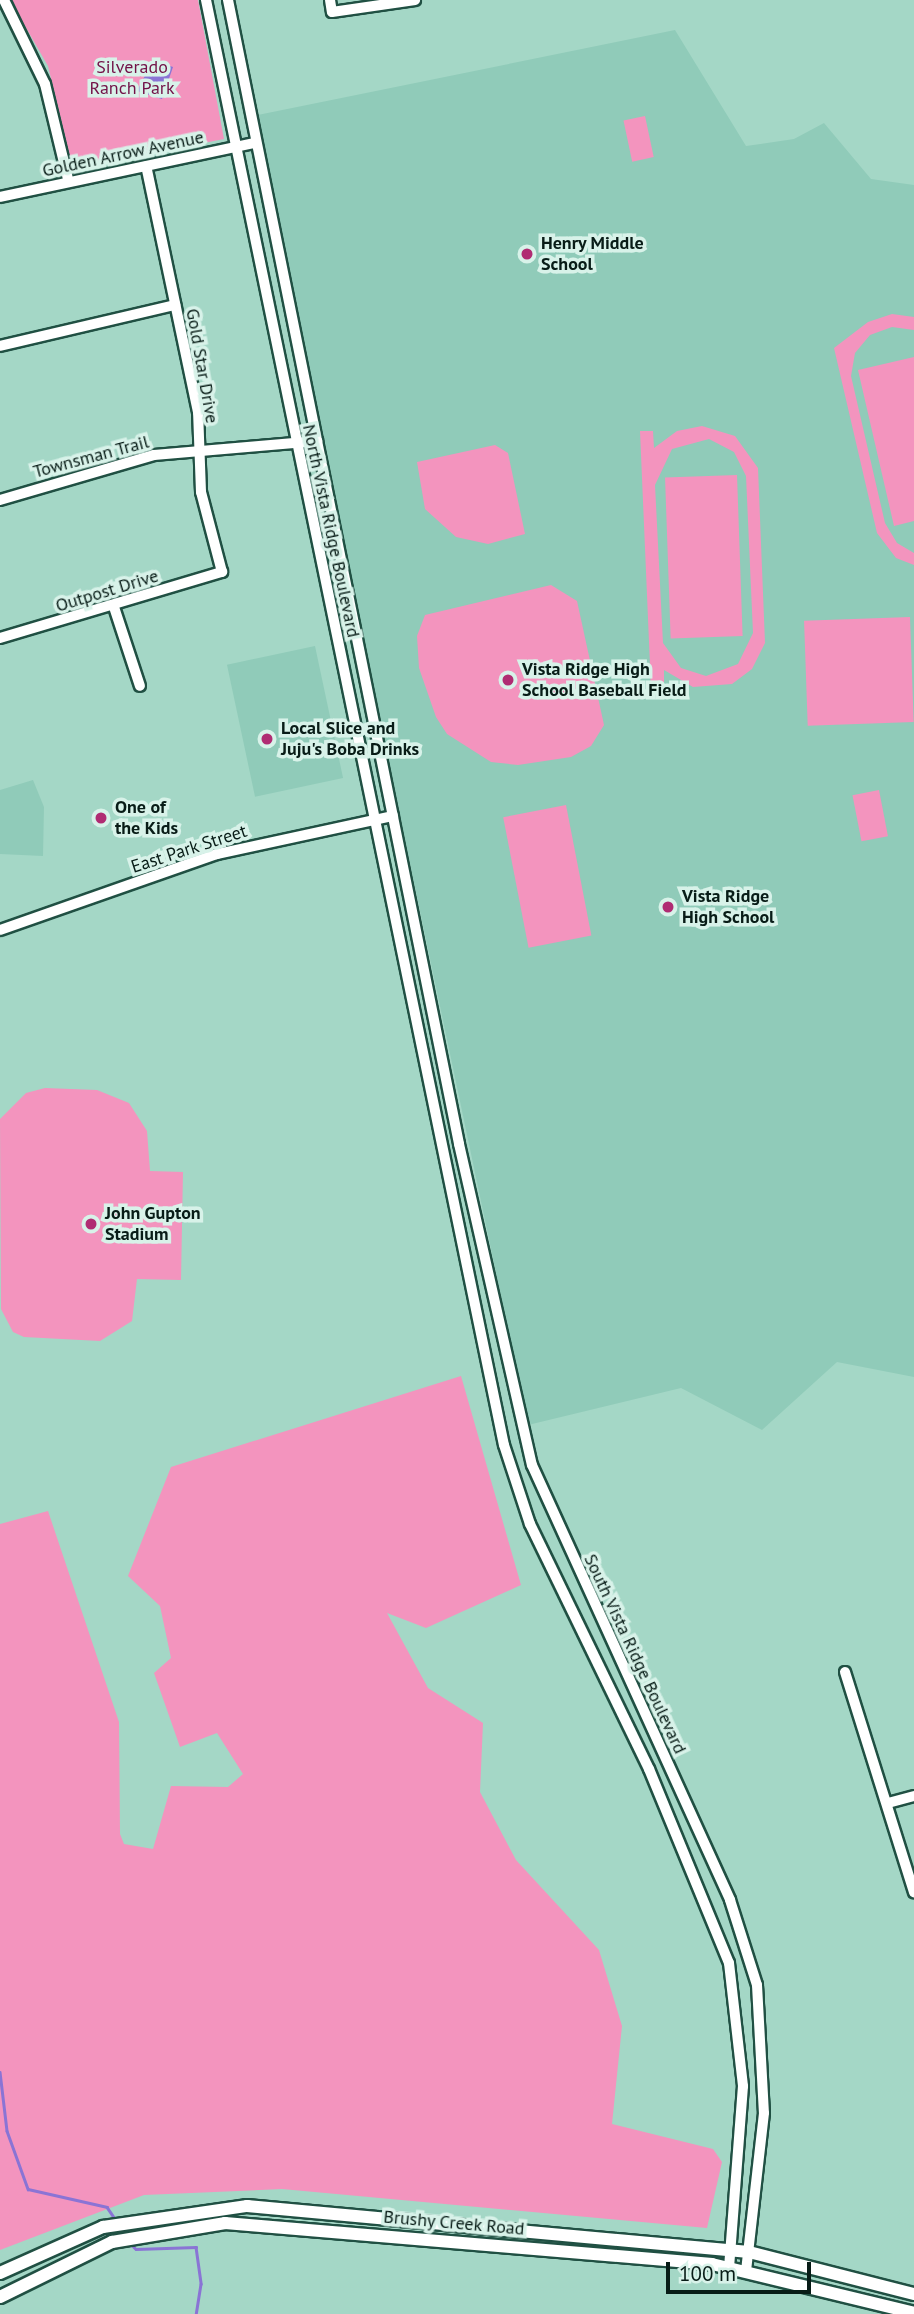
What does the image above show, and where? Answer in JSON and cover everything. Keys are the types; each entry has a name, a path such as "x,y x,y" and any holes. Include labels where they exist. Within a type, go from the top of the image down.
{"main road":[{"name":"Brushy Creek Road","path":"0,2273 87,2233 222,2207 331,2211 749,2252 914,2294"},
{"path":"329,2230 331,2211"},
{"name":"Brushy Creek Road","path":"0,2297 105,2245 197,2224 329,2230 729,2267 914,2313"}],"street":[{"path":"4,0 45,84 68,179"},
{"name":"North Vista Ridge Boulevard","path":"206,0 426,1068"},
{"name":"North Vista Ridge Boulevard","path":"228,0 253,143 317,441 440,1052"},
{"path":"330,0 332,12 415,0"},
{"name":"Golden Arrow Avenue","path":"0,197 68,179 146,166 253,143"},
{"name":"Gold Star Drive","path":"146,166 198,412 201,492 222,572"},
{"path":"0,346 175,305"},
{"name":"Townsman Trail","path":"0,500 138,458 317,441"},
{"name":"Outpost Drive","path":"0,638 114,607 222,572"},
{"path":"114,607 140,687"},
{"name":"East Park Street","path":"0,930 217,854 393,816"},
{"name":"South Vista Ridge Boulevard","path":"440,1052 532,1465 730,1900 757,1985 764,2113 746,2270"},
{"name":"South Vista Ridge Boulevard","path":"426,1068 513,1475 691,1863 729,1963 743,2085 729,2267"},
{"path":"845,1672 914,1892"},
{"path":"888,1803 914,1796"}],"shaded area":[{"name":"Vista Ridge High School","path":"675,30 746,146 794,139 824,123 871,179 914,185 914,1377 837,1362 762,1430 681,1388 528,1425 253,116"},
{"path":"153,60 173,67 162,99 137,91"},
{"path":"315,646 343,778 255,797 227,665"},
{"path":"33,780 44,807 43,856 0,854 0,790"}],"green space":[{"name":"Silverado Ranch Park","path":"10,0 198,0 224,139 73,169 48,66"},
{"path":"645,116 654,157 632,162 623,121"},
{"path":"892,314 914,317 914,330 892,327 870,335 855,353 851,376 885,523 897,543 914,553 914,565 896,558 877,533 834,348 868,322"},
{"path":"914,357 914,521 894,526 858,370"},
{"path":"702,426 735,436 758,468 765,643 752,669 732,684 693,687 664,670 664,688 651,689 640,431 653,431 654,448 677,431","holes":["709,439 734,452 746,476 753,633 738,664 706,676 681,668 663,643 655,485 672,449"]},
{"path":"495,445 508,453 525,534 488,544 456,537 425,509 417,462"},
{"path":"737,475 743,636 671,638 665,478"},
{"name":"Vista Ridge High School Baseball Field","path":"551,585 577,601 604,725 591,746 571,757 518,765 491,762 447,734 436,717 419,668 417,636 425,615"},
{"path":"910,617 914,722 808,726 804,621"},
{"path":"879,790 888,836 861,841 852,795"},
{"path":"566,805 591,936 529,948 503,817"},
{"name":"John Gupton Stadium","path":"45,1088 97,1090 129,1103 147,1131 150,1171 183,1172 181,1280 137,1279 132,1321 100,1341 24,1337 13,1332 1,1309 0,1119 26,1093"},
{"path":"461,1376 521,1585 426,1628 387,1613 428,1688 483,1723 480,1792 516,1860 599,1950 622,2026 612,2124 713,2149 722,2162 707,2228 282,2189 144,2195 0,2250 0,1524 48,1511 119,1722 120,1834 124,1844 153,1849 171,1786 228,1787 243,1774 217,1733 180,1747 154,1673 171,1658 160,1606 128,1576 171,1467"}],"waterway":[{"path":"0,2072 7,2131 28,2189 107,2207 115,2219"},
{"path":"130,2243 136,2249 196,2247 201,2284 196,2314"}],"place":[{"name":"Henry Middle School","path":"527,254"},
{"name":"Vista Ridge High School Baseball Field","path":"508,680"},
{"name":"Local Slice and Juju's Boba Drinks","path":"267,739"},
{"name":"One of the Kids","path":"101,818"},
{"name":"Vista Ridge High School","path":"668,907"},
{"name":"John Gupton Stadium","path":"91,1224"}]}
